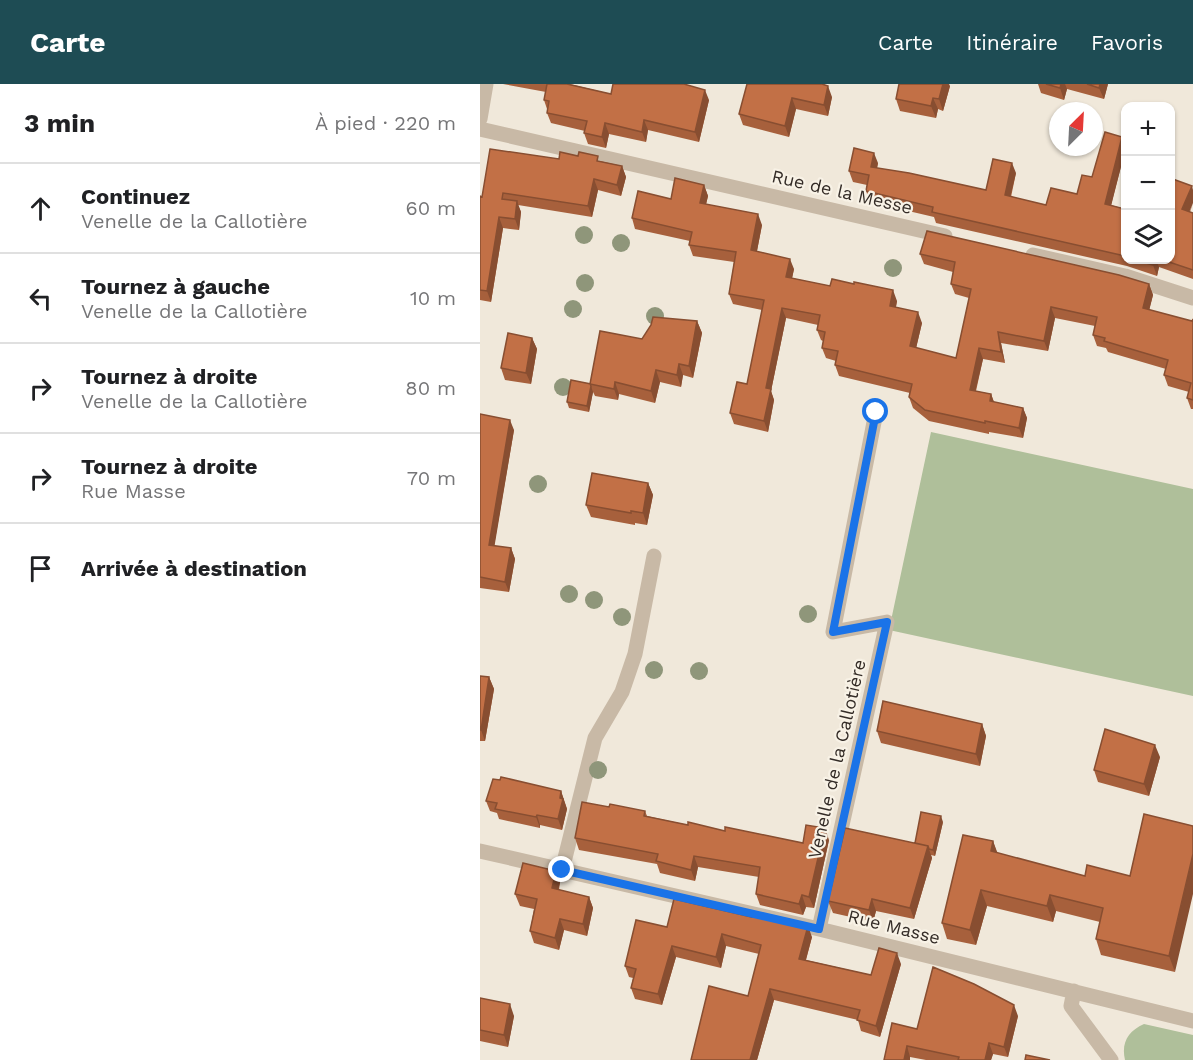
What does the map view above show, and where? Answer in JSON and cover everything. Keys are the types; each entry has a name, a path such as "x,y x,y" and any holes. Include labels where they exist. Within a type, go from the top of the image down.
{"street":[{"path":"480,119 486,84"},
{"name":"Rue de la Messe","path":"480,129 965,240"},
{"path":"1022,253 1125,276 1193,298"},
{"name":"Venelle de la Callotière","path":"819,929 887,622 833,632 876,412"},
{"path":"562,870 595,738 622,692 635,654 654,556"},
{"name":"Rue Masse","path":"480,851 819,929 1193,1021"},
{"path":"1074,991 1071,1006 1111,1060"}],"green space":[{"path":"931,432 1193,489 1193,696 889,630"},
{"path":"1144,1024 1193,1035 1193,1060 1125,1060 1124,1048 1127,1038"}],"building":[{"path":"547,84 567,84 611,94 613,84 684,84 705,90 695,132 644,120 642,132 605,123 602,137 584,133 587,121 547,113 549,101 544,100"},
{"path":"747,84 822,84 828,86 824,105 792,98 785,126 739,114"},
{"path":"899,84 943,84 939,99 933,98 931,106 896,99"},
{"path":"1046,84 1061,84 1060,88"},
{"path":"1087,84 1100,84 1099,88"},
{"path":"1105,132 1121,137 1105,204 1121,208 1121,255 932,212 933,207 866,191 869,175 849,171 854,148 874,153 871,167 986,190 993,159 1012,163 1005,195 1046,205 1051,188 1077,194 1082,175 1092,177 1098,156 1103,156"},
{"path":"490,149 559,159 560,152 578,156 579,152 598,156 597,161 622,166 617,185 594,179 588,206 503,193 502,199 517,201 515,219 499,217 487,291 480,290 480,196 482,197"},
{"path":"675,178 704,185 700,203 758,214 751,250 790,259 786,277 830,286 832,279 893,290 890,306 918,312 910,346 956,358 971,289 951,284 955,262 920,254 927,231 1149,284 1143,308 1192,321 1193,319 1193,400 1187,398 1191,383 1164,375 1168,360 1104,341 1105,338 1093,335 1097,317 1051,307 1044,341 998,332 1001,352 979,348 970,390 991,394 990,401 1023,408 1019,428 925,410 909,397 912,384 835,365 838,351 822,348 825,332 817,330 820,315 782,308 766,388 771,389 764,421 730,413 737,382 747,384 764,300 729,294 736,252 689,245 692,232 632,218 638,191 671,199"},
{"path":"1175,180 1192,186 1182,209 1193,213 1193,270 1175,264"},
{"path":"653,317 697,321 689,366 679,364 677,375 656,370 651,391 615,382 614,389 590,384 600,331 642,339"},
{"path":"508,333 532,338 526,373 501,368"},
{"path":"571,380 591,384 587,406 567,402"},
{"path":"480,414 510,420 489,545 511,548 505,582 480,577"},
{"path":"592,473 648,483 643,513 586,505"},
{"path":"480,676 489,677 481,730 480,730"},
{"path":"883,701 982,724 976,754 877,731"},
{"path":"1105,729 1155,745 1144,784 1094,770"},
{"path":"501,777 561,791 560,798 563,799 558,819 495,809 497,803 486,801 493,779 500,780"},
{"path":"582,802 609,807 610,804 645,811 644,816 688,825 688,822 725,831 725,827 803,843 806,825 825,828 809,897 802,895 799,904 756,894 760,867 694,856 691,870 656,861 658,854 575,838"},
{"path":"921,812 941,816 933,850 928,846 915,843"},
{"path":"1144,814 1193,826 1193,854 1169,956 1096,939 1103,908 1050,895 1047,906 981,890 970,930 942,923 963,835 993,841 991,851 1085,876 1087,865 1130,876"},
{"path":"845,828 928,846 910,908 872,899 869,910 828,901"},
{"path":"523,863 556,871 552,888 589,897 583,924 560,919 555,938 530,931 537,899 515,894"},
{"path":"674,899 752,917 753,914 808,926 799,959 871,975 879,948 897,953 876,1026 857,1020 860,1010 770,989 750,1060 691,1060 709,986 748,996 761,945 722,934 716,957 672,946 658,994 631,988 636,969 625,966 636,920 667,927"},
{"path":"933,967 974,984 1014,1005 1004,1047 989,1043 985,1060 958,1060 959,1057 907,1046 904,1060 884,1060 892,1023 917,1029"},
{"path":"480,998 510,1004 504,1035 480,1030"},
{"path":"1026,1055 1050,1060 1025,1060"}],"route":[{"path":"562,870 819,929 887,622 833,632 876,412"}]}
